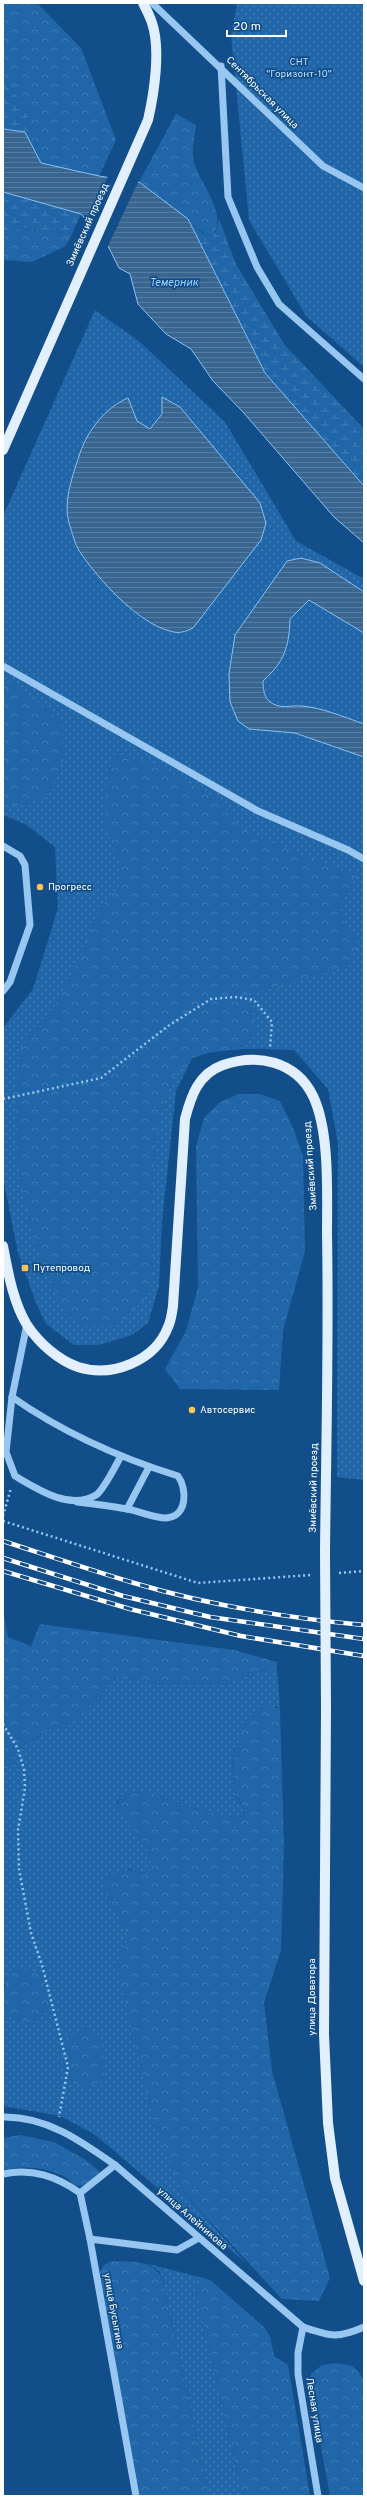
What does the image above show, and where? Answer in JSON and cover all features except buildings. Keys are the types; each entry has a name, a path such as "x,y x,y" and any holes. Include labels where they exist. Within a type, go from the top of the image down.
{"main road":[{"name":"Змиёвский проезд","path":"3,450 148,120 154,93 156,61 153,23 143,3"},
{"name":"Змиёвский проезд","path":"3,1246 9,1281 27,1324 46,1348 62,1359 79,1367 95,1370 132,1364 145,1357 158,1344 168,1328 173,1306 185,1119 191,1095 201,1079 215,1068 234,1061 269,1061 287,1066 301,1077 313,1096 320,1118 324,1153 328,1285 325,1554 326,1709"},
{"name":"улица Доватора","path":"326,1709 324,2034 328,2123 335,2178 364,2281"}],"street":[{"name":"Сентябрьская улица","path":"152,3 221,66 245,93 323,166 364,188"},
{"path":"221,66 228,197 257,267 279,304 364,379"},
{"path":"3,666 258,810 348,850 364,859"},
{"path":"3,846 20,856 25,865 30,925 10,982 3,991"},
{"path":"12,1397 42,1418 122,1456 149,1467 178,1476 185,1489 184,1504 174,1515 167,1518 127,1509 77,1502 42,1492 15,1476 6,1452 12,1397 27,1324"},
{"path":"77,1502 97,1495 122,1456"},
{"path":"127,1509 149,1467"},
{"name":"улица Алейникова","path":"3,2117 26,2118 55,2128 94,2150 114,2165 303,2327 330,2336 350,2333 364,2327"},
{"path":"3,2174 17,2171 45,2174 64,2182 80,2193 114,2165"},
{"name":"улица Бусыгина","path":"80,2193 90,2240 136,2496"},
{"path":"90,2240 178,2250 199,2238"},
{"name":"Лесная улица","path":"303,2327 298,2353 298,2374 318,2496"}],"path":[{"path":"3,1099 102,1078 168,1026 211,999 234,997 254,1000 272,1022 269,1061"},
{"path":"3,1516 15,1476"},
{"path":"3,1521 198,1583 316,1575"},
{"path":"332,1574 364,1571"},
{"path":"3,1724 18,1749 24,1769 25,1788 18,1830 19,1869 31,1934 42,1965 68,2067 60,2116 55,2128"}],"green space":[{"path":"3,3 37,3 81,48 116,140 99,176 41,163 25,132 29,110 3,80"},
{"name":"СНТ \"Горизонт-10\"","path":"237,3 364,3 364,367 306,316 249,220 231,36"},
{"path":"3,80 29,110 25,132 3,129"},
{"path":"176,114 196,125 193,144 195,166 211,198 217,219 216,229 211,239 139,182"},
{"path":"3,192 81,214 72,234 23,228 3,231"},
{"path":"188,219 202,233 211,238 216,232 219,219 236,264 284,344 364,429 364,486 265,373"},
{"path":"23,228 72,234 66,246 32,262 3,260 3,231"},
{"path":"95,310 140,342 225,422 296,541 364,579 364,1480 337,1477 338,1143 328,1089 294,1050 229,1050 204,1054 192,1058 176,1091 162,1222 159,1286 148,1323 132,1335 99,1345 74,1345 46,1324 36,1303 18,1253 3,1178 3,1028 33,989 58,908 55,847 25,824 3,815 3,516"},
{"path":"3,680 15,684 61,720 64,759 49,793 21,806 3,804"},
{"path":"120,754 158,765 214,797 245,830 286,849 358,874 338,909 360,946 342,969 247,994 258,1030 242,1049 209,1052 192,1058 175,1073 165,1097 158,1127 154,1169 154,1279 144,1300 129,1315 110,1326 82,1326 64,1313 33,1238 22,1191 15,1144 15,1094 22,1046 52,1009 83,953 97,913 121,883 121,867 105,826 106,788 110,765"},
{"path":"239,1094 260,1094 280,1101 294,1130 303,1156 305,1251 283,1331 279,1390 180,1389 165,1369 186,1331 198,1287 196,1146 204,1118 220,1102"},
{"path":"3,1611 8,1637 31,1646 40,1624 234,1650 277,1662 277,1668 249,1674 223,1685 171,1685 117,1677 75,1723 44,1732 18,1749 3,1776"},
{"path":"277,1668 280,1709 276,1706 251,1720 244,1726 236,1744 233,1774 236,1796 244,1810 243,1817 238,1818 208,1812 149,1794 130,1793 120,1796 117,1802 121,1811 145,1845 149,1854 151,1864 149,1875 129,1869 103,1888 129,1937 119,1957 182,2191 246,2263 94,2134 60,2116 3,2106 3,2015 33,2025 5,1981 3,1988 3,1775 18,1749 97,1699 117,1677 171,1685 223,1685 249,1674"},
{"path":"267,1705 280,1709 284,1847 281,1950 264,2003 272,2071 330,2278 319,2301 282,2299 182,2191 152,2116 117,1968 119,1957 129,1937 103,1888 104,1881 120,1871 129,1870 148,1875 150,1865 146,1847 117,1807 120,1796 130,1793 149,1794 208,1812 238,1818 243,1817 244,1809 236,1795 233,1781 236,1742 248,1721 258,1711"},
{"path":"18,1969 42,1973 50,2004 33,2025 3,2015 5,1981"},
{"path":"86,2028 100,2035 106,2078 88,2088 63,2078 61,2041"},
{"path":"20,2135 54,2142 86,2160 100,2172 82,2186 78,2186 60,2174 44,2169 27,2167 3,2170 3,2138"},
{"path":"112,2261 135,2262 149,2265 155,2269 163,2281 209,2496 136,2496 97,2276 104,2265"},
{"path":"149,2264 199,2277 195,2283 196,2291 243,2496 209,2496 163,2281 159,2271"},
{"path":"199,2277 210,2280 264,2327 270,2336 274,2356 288,2365 310,2496 243,2496 196,2292 195,2283"},
{"path":"336,2363 353,2366 364,2379 364,2496 330,2496 310,2388 311,2374 322,2365"}],"water":[{"name":"Темерник","path":"3,129 25,132 41,163 99,176 139,182 188,219 265,373 364,486 364,543 334,517 243,412 213,381 191,349 166,334 138,304 130,274 119,268 108,246 81,214 3,192"},
{"path":"162,397 180,407 260,503 266,523 261,540 193,628 179,632 173,632 158,627 145,619 132,610 108,587 87,563 78,549 72,534 67,514 68,497 74,470 83,444 99,420 112,407 128,398 137,421 150,429 162,414"},
{"path":"301,558 320,563 364,592 364,633 309,600 290,619 287,646 281,661 263,681 265,695 273,704 281,706 302,706 318,709 364,724 364,757 295,733 249,729 238,721 230,702 229,674 235,635 287,561"}],"pier":[{"path":"108,176 139,180 107,248 86,223"}],"railway":[{"path":"3,1541 118,1578 190,1598 248,1610 306,1619 364,1625"},
{"path":"3,1558 123,1596 210,1617 364,1639"},
{"path":"3,1571 130,1609 241,1636 364,1656"}],"place":[{"name":"Прогресс","path":"40,887"},
{"name":"Путепровод","path":"25,1268"},
{"name":"Автосервис","path":"192,1410"}]}
